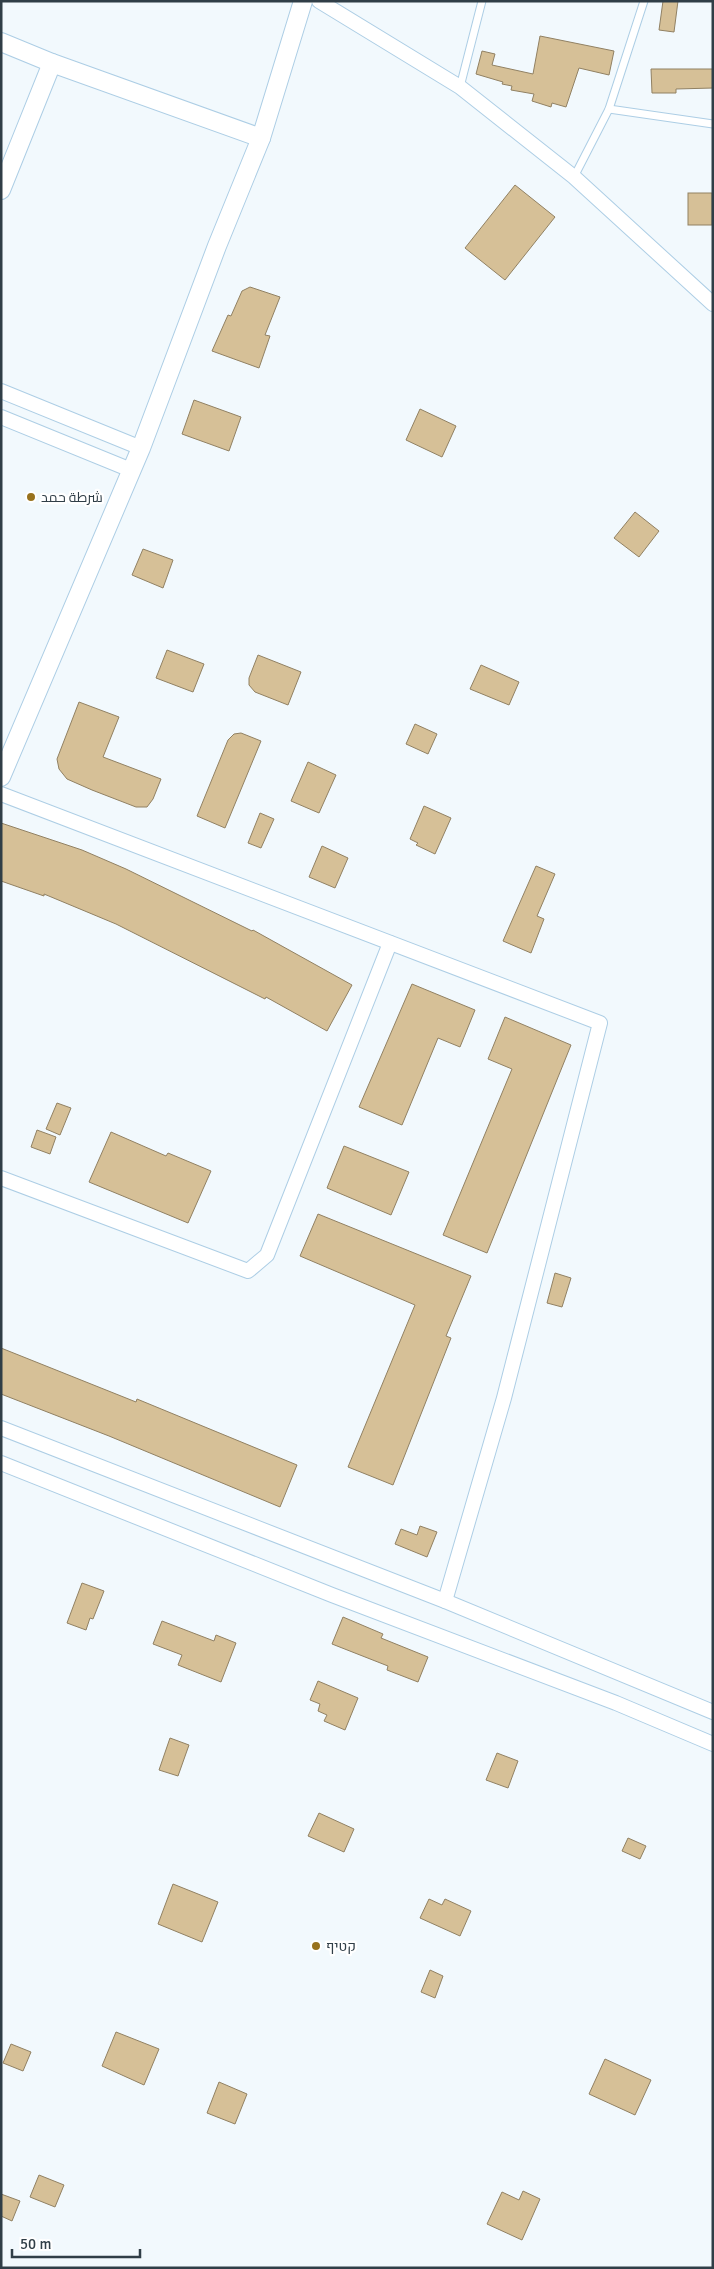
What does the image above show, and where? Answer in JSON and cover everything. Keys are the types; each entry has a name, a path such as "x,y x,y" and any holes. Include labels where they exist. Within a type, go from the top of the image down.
{"street":[{"path":"1,777 141,448 217,246 261,138 303,1"},
{"path":"319,1 460,87 574,177 713,304"},
{"path":"1,42 52,63 261,138"},
{"path":"1,190 52,63"},
{"path":"1,391 141,448"},
{"path":"1,417 131,470"},
{"path":"1,794 600,1023 504,1398 445,1601"},
{"path":"1,1178 248,1271 267,1255 390,943"},
{"path":"1,1428 445,1601 643,1685 713,1712"},
{"path":"1,1463 332,1595 616,1703 713,1744"}],"lane":[{"path":"460,87 482,1"},
{"path":"574,177 609,109 644,1"},
{"path":"609,109 713,124"}],"building":[{"path":"663,1 678,1 674,32 659,30"},
{"path":"540,36 614,51 609,75 579,68 566,107 552,103 551,107 532,101 534,94 511,90 512,86 476,74 482,51 495,54 492,65 533,74"},
{"path":"651,69 713,69 713,88 676,89 676,93 652,93"},
{"path":"515,185 555,217 505,280 465,248"},
{"path":"688,193 712,193 712,225 688,225"},
{"path":"250,287 280,297 265,335 270,336 259,368 212,351 228,315 231,316 242,291"},
{"path":"194,400 241,417 229,451 182,434"},
{"path":"420,409 456,426 442,457 406,440"},
{"path":"635,512 659,531 639,557 614,538"},
{"path":"143,549 173,560 163,588 132,575"},
{"path":"167,650 204,664 193,692 156,678"},
{"path":"258,655 301,672 288,705 255,692 249,685 249,678"},
{"path":"481,665 519,682 509,705 470,689"},
{"path":"79,702 119,717 103,757 161,779 153,799 147,807 136,807 92,790 67,779 59,769 57,759"},
{"path":"415,724 437,734 428,754 406,744"},
{"path":"241,733 261,741 225,828 197,816 228,740 234,734"},
{"path":"308,762 336,775 319,813 291,801"},
{"path":"424,806 451,818 435,854 416,845 418,843 410,839"},
{"path":"260,813 274,819 261,848 248,843"},
{"path":"1,823 82,850 126,869 253,930 352,985 327,1031 266,997 265,999 116,924 44,894 44,896 1,881"},
{"path":"322,846 348,858 335,888 309,877"},
{"path":"536,866 555,874 537,916 544,919 531,953 503,941"},
{"path":"412,984 475,1010 460,1047 438,1038 402,1125 359,1107"},
{"path":"505,1017 571,1045 487,1253 443,1235 512,1069 488,1059"},
{"path":"57,1103 71,1108 60,1135 46,1129"},
{"path":"37,1130 56,1137 50,1154 31,1147"},
{"path":"111,1132 166,1156 168,1153 211,1171 188,1223 89,1182"},
{"path":"344,1146 409,1172 391,1215 327,1188"},
{"path":"318,1214 471,1276 446,1336 451,1338 393,1485 348,1467 415,1305 300,1256"},
{"path":"555,1273 571,1278 562,1307 547,1303"},
{"path":"1,1348 136,1402 137,1399 297,1465 280,1507 109,1436 1,1394"},
{"path":"420,1526 437,1532 427,1557 395,1544 401,1529 417,1535"},
{"path":"82,1583 104,1591 93,1619 90,1618 86,1630 67,1623"},
{"path":"343,1617 383,1634 381,1638 428,1657 418,1682 387,1670 388,1666 332,1644"},
{"path":"162,1621 214,1641 216,1635 236,1643 221,1682 178,1665 182,1655 153,1644"},
{"path":"318,1681 358,1698 345,1730 324,1721 327,1715 318,1711 320,1704 310,1700"},
{"path":"170,1738 189,1745 178,1776 159,1770"},
{"path":"497,1753 518,1761 508,1788 486,1780"},
{"path":"319,1813 354,1829 344,1852 308,1836"},
{"path":"628,1838 646,1846 640,1859 622,1851"},
{"path":"173,1884 218,1902 202,1942 158,1924"},
{"path":"429,1899 442,1905 445,1899 471,1911 460,1936 420,1918"},
{"path":"430,1970 443,1976 435,1998 421,1992"},
{"path":"116,2032 159,2049 144,2085 102,2066"},
{"path":"11,2044 31,2052 23,2071 3,2063"},
{"path":"605,2059 651,2080 635,2115 589,2094"},
{"path":"219,2082 247,2094 235,2124 207,2113"},
{"path":"39,2175 64,2185 55,2207 30,2197"},
{"path":"523,2191 540,2199 522,2240 487,2224 502,2192 519,2200"},
{"path":"1,2194 20,2201 12,2221 1,2216"}],"place":[{"name":"شرطة حمد","path":"31,497"},
{"name":"קטיף","path":"316,1946"}]}
